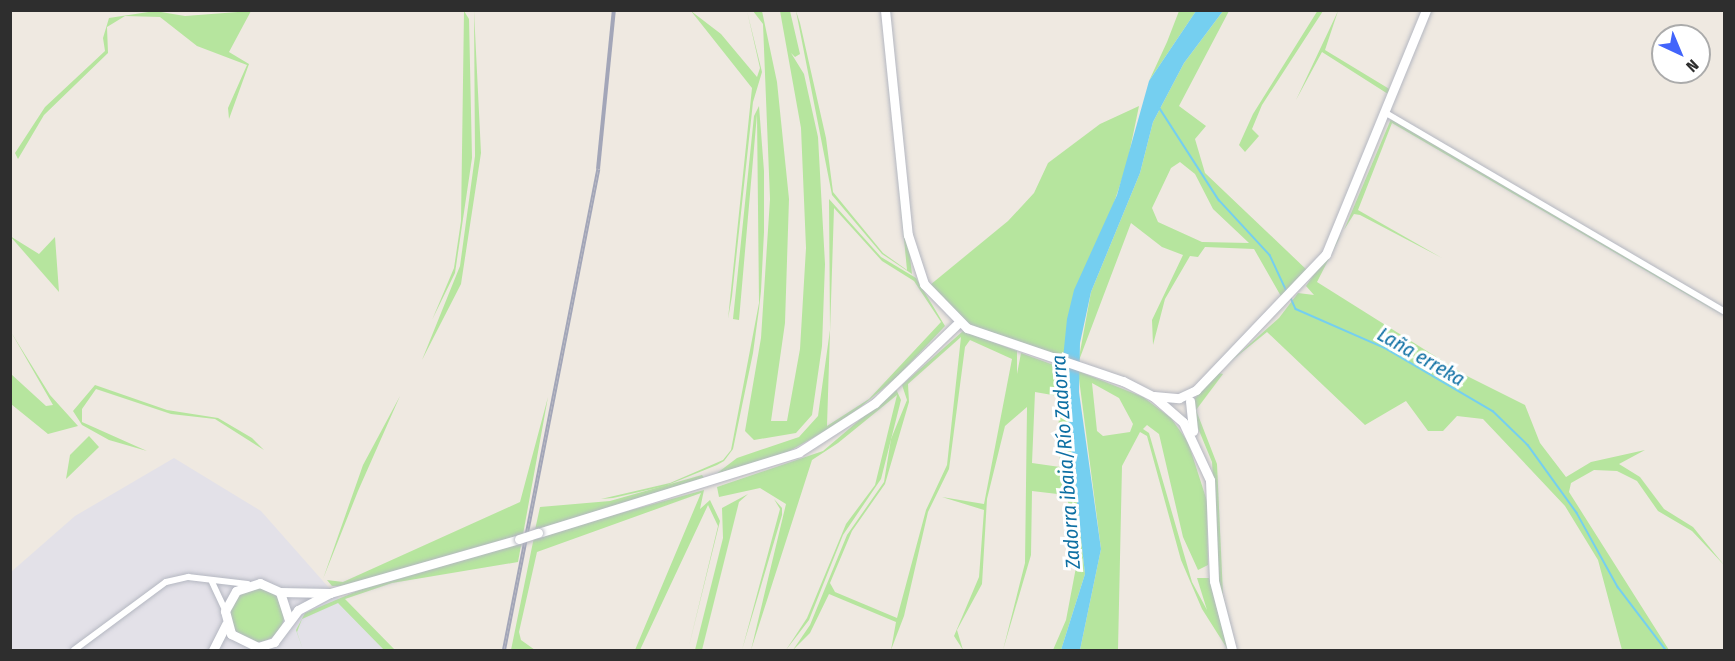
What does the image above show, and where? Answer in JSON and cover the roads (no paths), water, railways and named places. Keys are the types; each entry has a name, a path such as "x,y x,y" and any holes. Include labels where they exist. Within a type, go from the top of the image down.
{"street":[{"path":"885,10 911,251 924,284 958,323 1045,356 1113,378 1153,396 1173,411 1195,440"},
{"path":"1173,411 1196,390 1326,254 1386,113 1426,10"},
{"path":"1386,113 1725,311"},
{"path":"74,651 166,582 209,580 249,584 280,592 330,593 519,539 799,452 875,403 958,323"},
{"path":"1153,396 1188,398"},
{"path":"1188,398 1195,440 1210,480 1214,581 1232,651"},
{"path":"209,580 221,593 226,624 213,651"},
{"path":"225,611 236,591 249,584"},
{"path":"280,592 289,620"},
{"path":"226,624 246,648 274,642 289,620 330,593"}],"water":[{"path":"1196,11 1223,11 1184,63 1153,122 1140,173 1091,292 1080,343 1079,392 1101,549 1080,650 1061,650 1085,574 1062,368 1067,319 1074,290 1117,195 1149,81"}],"waterway":[{"name":"Laña erreka","path":"1159,107 1219,200 1270,255 1287,291"},
{"name":"Laña erreka","path":"1291,298 1296,309 1385,348 1493,411 1528,445 1577,513 1618,587 1666,650"}],"railway":[{"path":"504,650 598,169 614,10"}],"water label":[{"name":"Zadorra ibaia/Río Zadorra","path":"1066,462"}]}
